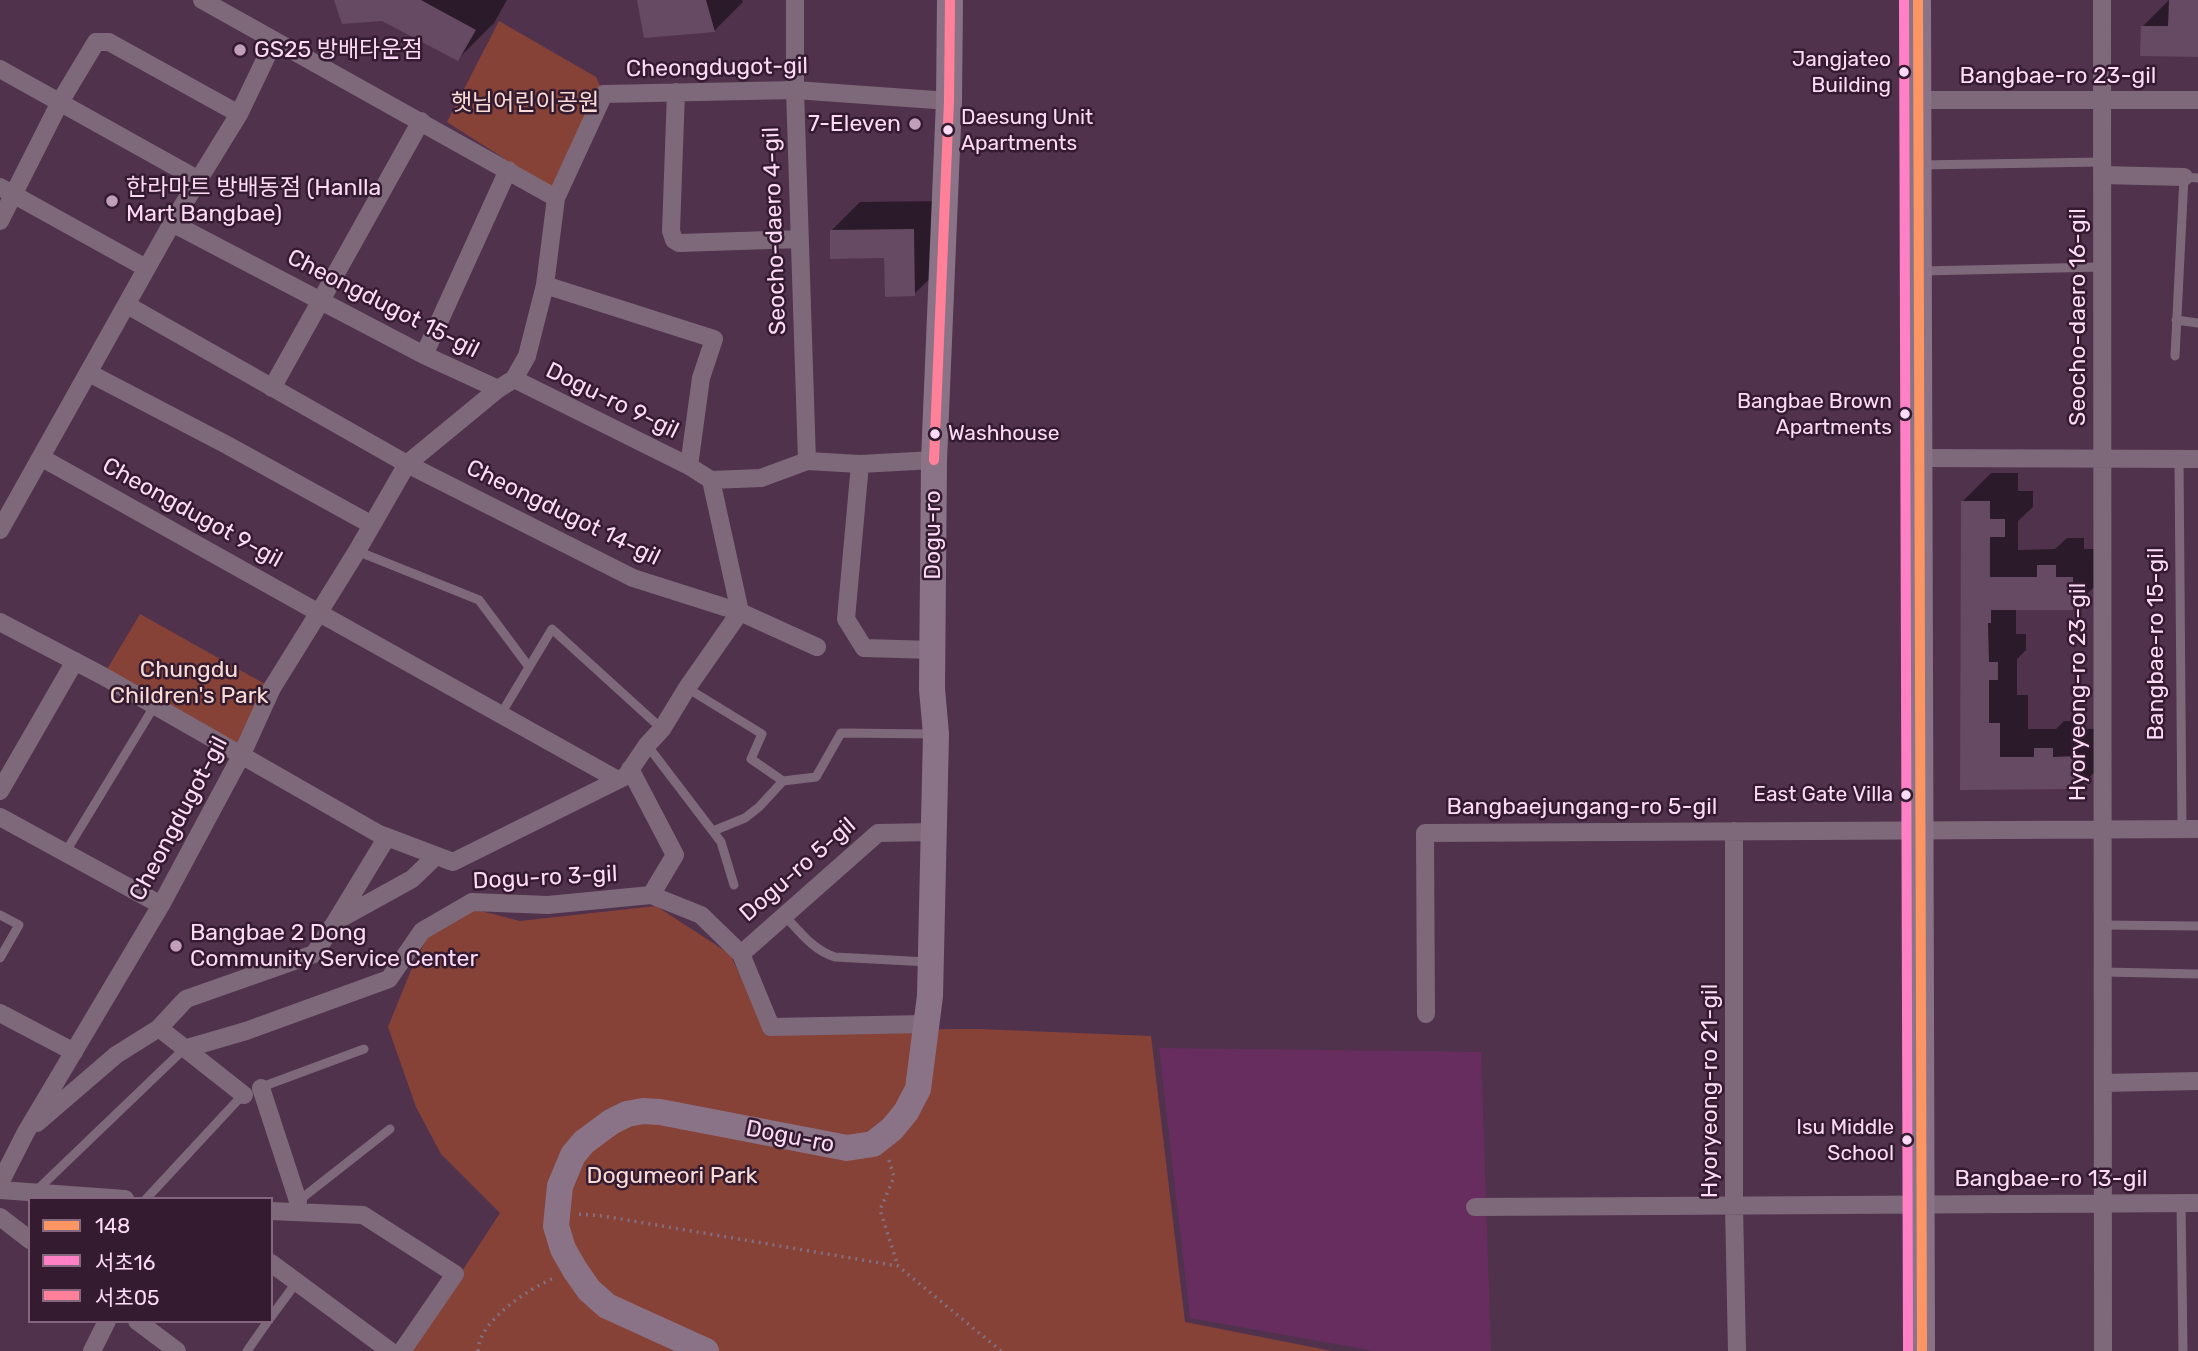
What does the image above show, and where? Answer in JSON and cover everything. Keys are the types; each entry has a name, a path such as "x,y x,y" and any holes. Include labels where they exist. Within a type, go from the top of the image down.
{"street":[{"path":"202,0 556,198"},
{"name":"Seocho-daero 4-gil","path":"795,0 795,90 807,461"},
{"name":"Dogu-ro","path":"706,1351 607,1306 589,1290 563,1249 556,1226 560,1186 573,1155 597,1131 626,1114 660,1112 847,1148 873,1144 882,1137 906,1112 918,1089 930,962 936,733 933,650 934,460 950,0"},
{"path":"1918,0 1922,1351"},
{"name":"Seocho-daero 16-gil","path":"2102,0 2102,459"},
{"path":"0,530 146,268 239,114 274,41"},
{"path":"0,221 7,191 96,42 109,42 239,114"},
{"path":"0,69 199,180"},
{"name":"Cheongdugot-gil","path":"0,1183 26,1132 161,905 242,754 272,688 407,464 498,389 514,379 527,356 545,285 556,198 604,94 795,90 948,101"},
{"path":"676,92 671,231 674,240 679,243 800,239"},
{"name":"Bangbae-ro 23-gil","path":"1919,100 2198,100"},
{"path":"272,388 421,121"},
{"path":"2102,169 2191,178"},
{"path":"424,355 508,170"},
{"path":"7,191 146,268"},
{"name":"Cheongdugot 15-gil","path":"172,223 424,355 498,389"},
{"name":"Dogu-ro 9-gil","path":"545,285 714,340 701,378 689,466"},
{"name":"Cheongdugot 14-gil","path":"127,305 407,464 633,578 740,612 817,647"},
{"path":"89,373 227,445 372,526"},
{"name":"Dogu-ro 9-gil","path":"514,379 689,466 711,480"},
{"name":"Cheongdugot 9-gil","path":"42,458 501,714 624,774"},
{"path":"1919,458 2198,459"},
{"name":"Hyoryeong-ro 23-gil","path":"2102,459 2103,1351"},
{"path":"0,622 155,705 387,837 453,862 624,774 662,729 740,612 711,480 761,478 807,461 860,464 934,460"},
{"path":"860,464 846,619 864,648 933,650"},
{"path":"0,792 75,661"},
{"path":"624,774 675,855 651,895"},
{"path":"0,817 161,905"},
{"name":"Bangbae-ro 15-gil","path":"1921,830 2190,829"},
{"name":"Bangbaejungang-ro 5-gil","path":"1426,1014 1425,833 1921,830"},
{"name":"Hyoryeong-ro 21-gil","path":"1734,831 1734,1206 1737,1351"},
{"name":"Dogu-ro 5-gil","path":"741,954 878,833 933,832"},
{"path":"26,1132 116,1055 159,1028 186,999 314,954 387,837"},
{"path":"336,921 412,879 436,856"},
{"name":"Dogu-ro 3-gil","path":"184,1049 246,1031 389,979 422,931 472,902 548,905 651,895 701,915 741,954 771,1027 926,1024"},
{"path":"0,1013 74,1052"},
{"path":"159,1028 184,1049 253,1091 286,1208 363,1215 455,1274 402,1351"},
{"path":"2103,1083 2198,1081"},
{"path":"0,1190 103,1197"},
{"name":"Bangbae-ro 13-gil","path":"1475,1207 2190,1203"},
{"path":"0,1217 28,1238"},
{"path":"273,1265 390,1351"},
{"path":"92,1351 106,1323"},
{"path":"140,1323 177,1351"}],"lane":[{"path":"1919,165 2102,169"},
{"path":"2175,356 2176,320 2191,178"},
{"path":"1919,271 2102,267"},
{"path":"2176,320 2198,323"},
{"name":"Bangbae-ro 15-gil","path":"2179,459 2190,829"},
{"path":"357,551 479,600 529,667"},
{"path":"501,714 552,629 662,729"},
{"path":"687,688 762,734 751,759 783,781 816,777 841,733 936,733"},
{"path":"65,852 155,705"},
{"path":"647,745 721,842 734,885"},
{"path":"713,831 746,818 760,807 783,781"},
{"path":"0,915 19,925 0,958"},
{"path":"785,915 810,943 835,957 930,962"},
{"path":"2103,925 2198,926"},
{"path":"2104,972 2198,974"},
{"path":"36,1191 184,1049"},
{"path":"148,1197 253,1091 364,1049"},
{"path":"286,1208 390,1129"},
{"name":"Bangbae-ro 13-gil","path":"2183,1351 2190,1203"},
{"path":"273,1315 296,1283"},
{"path":"247,1351 267,1323"}],"path":[{"path":"882,1137 894,1177 880,1210 898,1266"},
{"path":"557,1213 603,1216 898,1266 1001,1351"},
{"path":"478,1351 478,1345 498,1314 534,1287 575,1270"}],"shaded area":[{"path":"1159,1048 1481,1052 1491,1351 1375,1351 1190,1318"}],"green space":[{"name":"햇님어린이공원","path":"499,21 596,77 604,94 555,191 447,122"},
{"name":"Chungdu Children's Park","path":"140,614 272,688 242,754 103,676"},
{"name":"Dogumeori Park","path":"656,906 730,954 766,1030 979,1029 1151,1036 1185,1322 1332,1351 410,1351 500,1213 441,1154 416,1107 388,1027 414,963 430,933 469,908 520,921"}],"building":[{"path":"334,0 421,0 476,30 458,61 382,21 342,24"},
{"path":"637,0 706,0 715,32 644,38"},
{"path":"2169,0 2198,0 2198,57 2140,56 2141,26 2168,26"},
{"path":"914,229 915,296 885,297 884,258 830,259 830,230"},
{"path":"1961,501 1990,501 1990,519 2005,519 2005,537 1990,537 1990,577 2037,577 2037,565 2056,565 2056,577 2073,577 2073,610 1991,610 1991,623 1988,623 1989,662 1998,662 1998,680 1989,680 1989,723 2000,723 2000,757 2034,757 2034,748 2053,748 2053,757 2079,756 2079,789 1960,790"}],"transit line":[{"name":"서초05","path":"934,460 949,101 950,0"},
{"name":"서초16","path":"1904,0 1908,1351"},
{"name":"148","path":"1918,0 1922,1351"}],"place":[{"name":"GS25 방배타운점","path":"240,50"},
{"name":"Jangjateo Building","path":"1904,72"},
{"name":"7-Eleven","path":"915,124"},
{"name":"Daesung Unit Apartments","path":"948,130"},
{"name":"한라마트 방배동점 (Hanlla Mart Bangbae)","path":"112,201"},
{"name":"Bangbae Brown Apartments","path":"1905,414"},
{"name":"Washhouse","path":"935,434"},
{"name":"East Gate Villa","path":"1906,795"},
{"name":"Bangbae 2 Dong Community Service Center","path":"176,946"},
{"name":"Isu Middle School","path":"1907,1140"}]}
